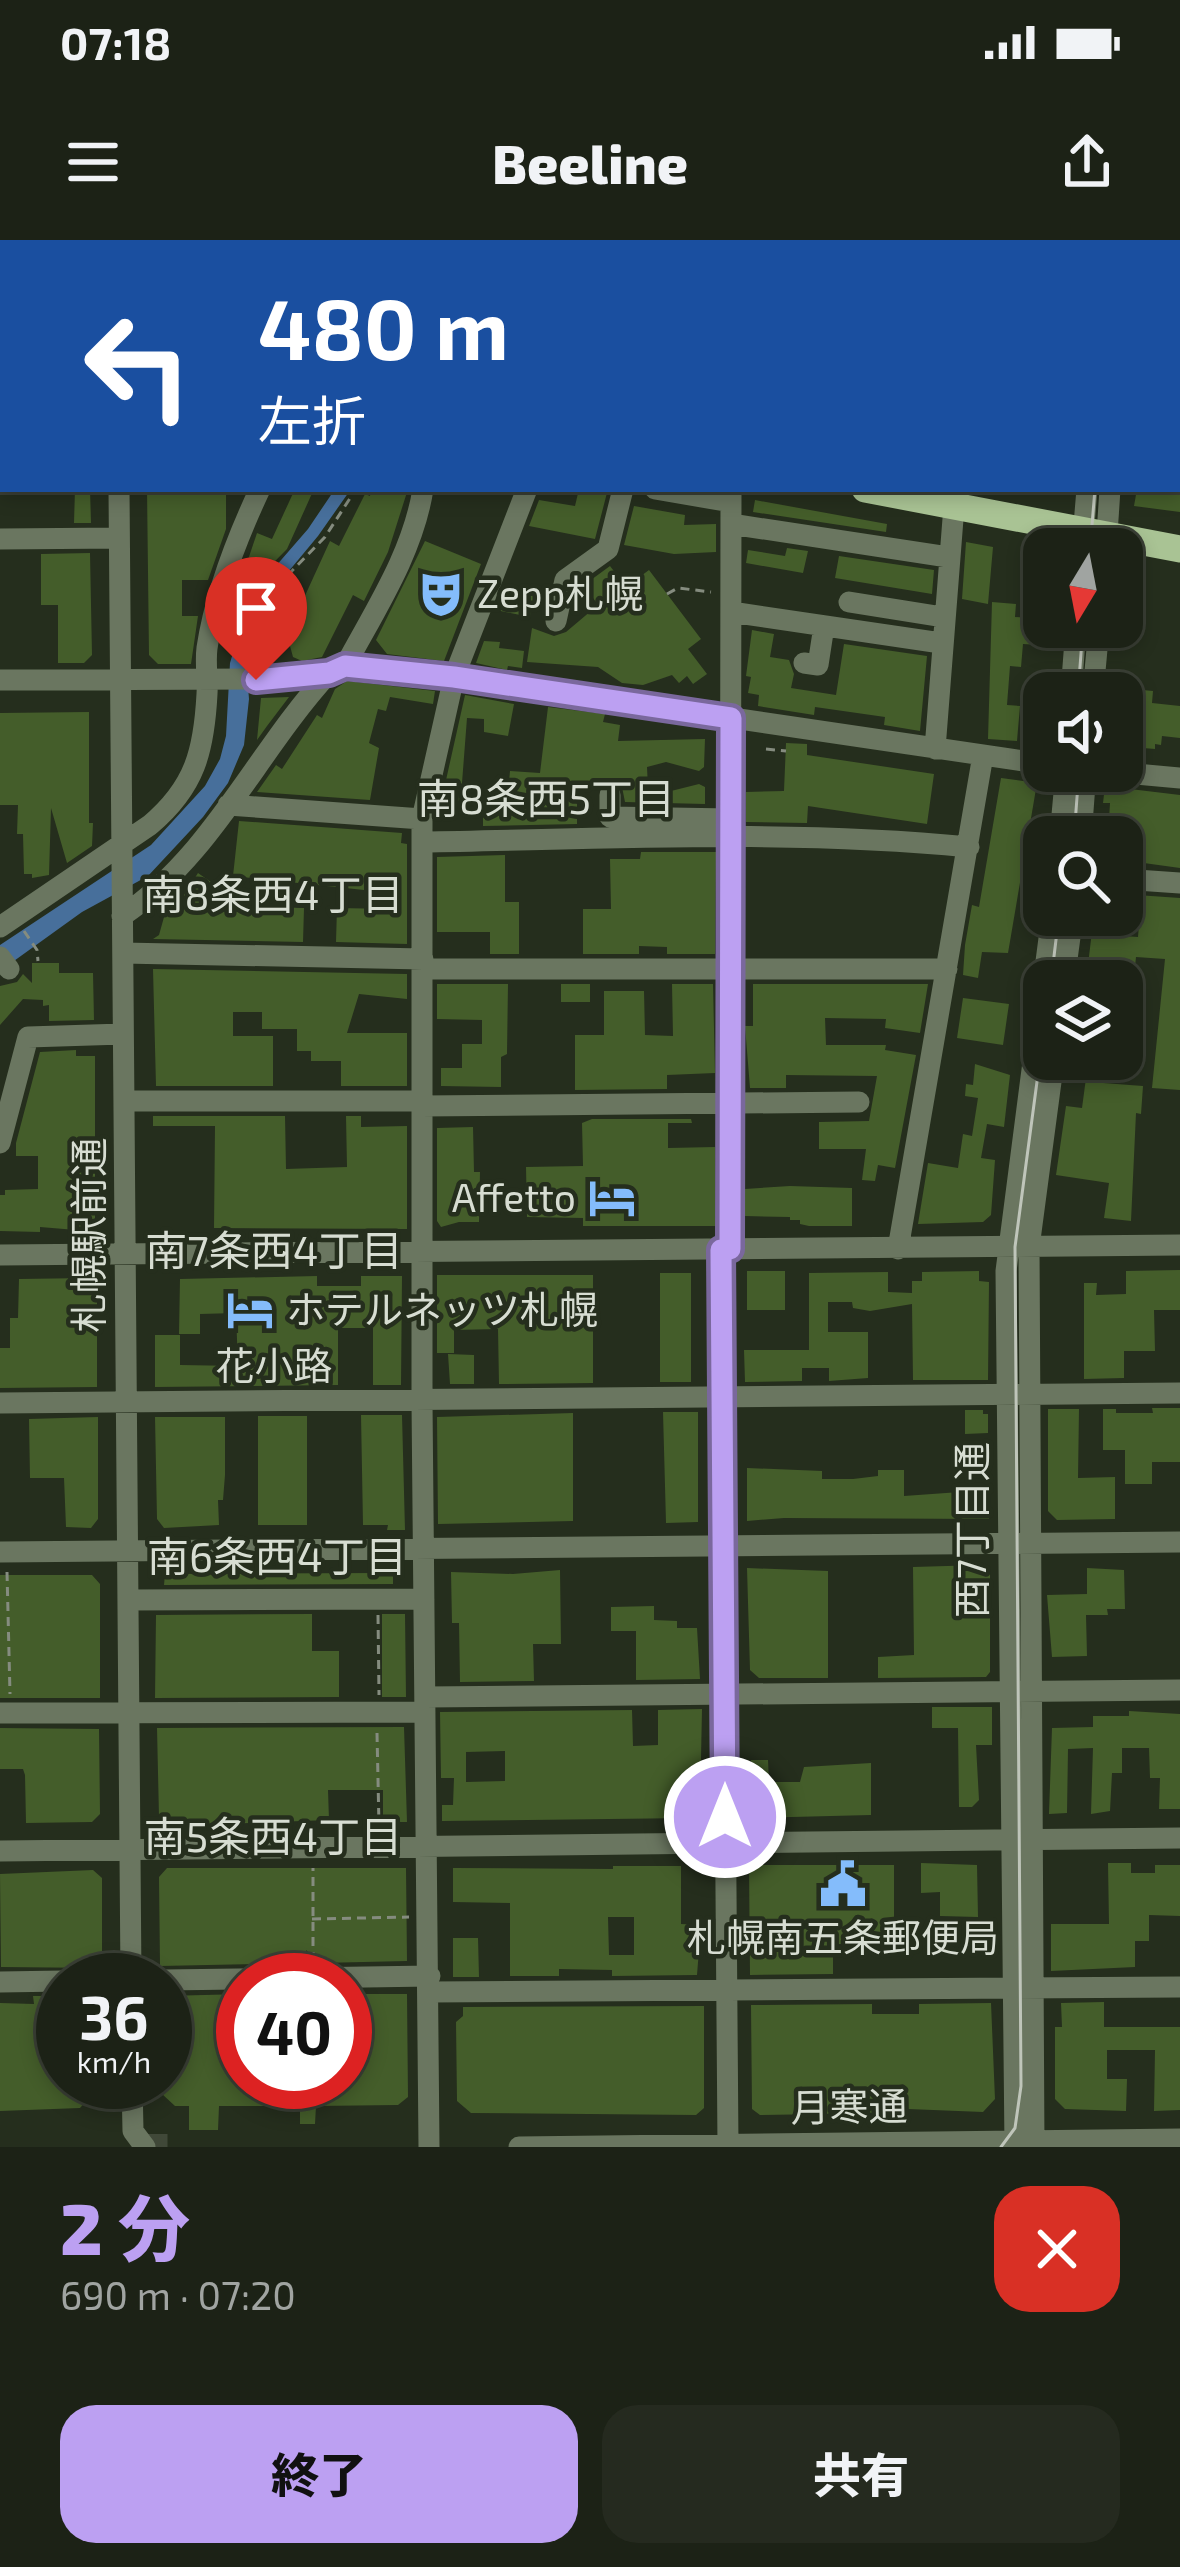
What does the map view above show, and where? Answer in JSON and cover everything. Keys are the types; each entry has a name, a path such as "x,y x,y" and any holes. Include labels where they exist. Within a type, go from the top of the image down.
{"main road":[{"path":"881,492 1042,528"},
{"path":"1143,546 1180,549"}],"street":[{"name":"札幌駅前通","path":"118,492 131,1953"},
{"path":"236,676 207,648 232,547 259,492"},
{"path":"122,916 160,890 304,700 337,670 404,552 422,492"},
{"path":"429,2147 422,830 454,677 526,492"},
{"path":"556,621 565,580 608,550 622,492"},
{"path":"669,492 948,557"},
{"path":"1087,492 1092,528"},
{"path":"1098,528 1109,492"},
{"path":"728,2146 722,1398 730,968 736,888 731,828 738,764 724,604 731,505"},
{"path":"935,748 954,506"},
{"path":"0,539 119,538"},
{"path":"849,602 943,617"},
{"path":"724,604 793,628 824,626 941,643"},
{"path":"818,665 824,626"},
{"path":"0,680 337,670 454,677 731,718 771,740 935,748 1023,761"},
{"path":"11,927 167,811 194,774 236,676"},
{"path":"898,1249 983,755"},
{"path":"1143,775 1180,778"},
{"path":"610,796 610,817 969,847"},
{"path":"228,805 422,830 731,828"},
{"path":"1143,880 1180,883"},
{"name":"西7丁目通","path":"1024,2144 1018,1247 1050,936"},
{"path":"123,953 423,964 730,968 850,962 947,969"},
{"path":"0,1143 28,1037 123,1034"},
{"name":"西7丁目通","path":"1018,1247 1050,1080"},
{"path":"124,1101 859,1102"},
{"path":"0,1256 1180,1245"},
{"name":"花小路","path":"0,1403 1180,1393"},
{"path":"4,1561 128,1551 1180,1542"},
{"path":"128,1600 424,1599"},
{"path":"5,1709 129,1711 724,1694 1180,1690"},
{"path":"0,1851 1180,1838"},
{"path":"192,1980 726,1992 1180,1987"},
{"path":"0,1982 36,1981"},
{"path":"132,2109 133,2142"},
{"name":"月寒通","path":"519,2147 1180,2139"}],"path":[{"path":"236,676 286,577 325,538 354,492"},
{"path":"667,594 678,588 696,588 724,604"},
{"path":"11,927 38,950 38,961"},
{"path":"4,1561 5,1709"},
{"path":"378,1599 380,1703"},
{"path":"377,1721 379,1828"},
{"path":"313,1863 313,1953"},
{"path":"312,1919 411,1917"}],"water":[{"path":"333,492 349,492 264,601 246,661 249,699 244,745 228,783 148,876 82,912 0,971 0,945 151,845 205,786 226,736 230,663 245,613 262,582"}],"building":[{"path":"75,492 90,492 91,523 74,523"},
{"path":"147,492 226,492 226,529 208,580 182,580 182,616 198,616 191,664 158,664 149,655"},
{"path":"294,492 313,492 287,549 233,604 257,533 272,539"},
{"path":"371,492 407,492 388,552 364,601 353,595 322,657 302,661 293,657 287,635 330,541 339,546 365,494"},
{"path":"578,492 607,492 595,539 529,526 539,500 575,506"},
{"path":"1136,492 1180,492 1180,512 1134,506"},
{"path":"755,500 887,524 886,532 753,512"},
{"path":"634,506 685,515 684,525 716,524 716,552 674,554 624,545"},
{"path":"425,541 481,564 444,661 387,654 376,640"},
{"path":"966,542 993,547 988,604 962,599"},
{"path":"787,548 808,551 803,573 746,563 748,550 785,556"},
{"path":"90,553 92,655 84,663 58,663 58,605 41,605 41,554"},
{"path":"839,556 934,570 932,594 835,578"},
{"path":"610,566 626,587 649,570 701,639 688,649 707,674 693,684 687,676 679,683 672,675 643,685 622,683 598,667 527,662 532,628 554,636 566,632 598,605 584,585"},
{"path":"504,590 535,596 530,617 496,610"},
{"path":"992,602 1016,604 1015,617 1023,618 1021,667 1010,666 1007,705 1020,706 1017,741 988,739"},
{"path":"752,630 774,634 770,657 789,660 794,674 791,688 836,695 844,644 927,656 920,731 884,725 885,717 815,707 814,715 758,706 759,695 748,693 751,677 746,676"},
{"path":"484,641 524,651 522,668 508,666 507,670 476,663"},
{"path":"347,681 435,691 433,704 390,697 386,711 378,709 369,743 379,748 370,800 257,792 276,765 282,769 317,715 322,718 335,689"},
{"path":"1143,690 1153,691 1152,703 1180,706 1180,738 1162,736 1155,749 1143,748"},
{"path":"465,695 514,704 508,736 484,732 484,719 467,718 460,809 440,807"},
{"path":"289,697 267,726 257,740 261,698"},
{"path":"548,707 605,714 603,722 620,725 618,741 705,739 704,767 699,771 666,762 647,767 648,788 671,791 699,784 705,787 705,804 625,802 622,787 609,780 596,790 577,790 577,824 483,826 483,802 507,803 510,771 540,773"},
{"path":"89,712 92,846 67,863 51,808 49,875 32,878 24,874 18,805 0,805 0,713"},
{"path":"786,743 807,744 807,755 934,774 927,824 808,806 807,823 746,822 746,792 784,791"},
{"path":"1001,778 1023,781 1023,792 1035,792 1031,816 1023,816 1023,865 1008,953 982,952 978,978 963,975 972,905 979,907"},
{"path":"1104,792 1180,795 1180,868 1143,863 1143,816 1109,816 1110,803 1103,803"},
{"path":"239,821 402,833 401,843 407,844 407,944 336,942 337,908 391,909 392,893 233,876"},
{"path":"641,852 716,852 715,954 667,954 667,947 639,946 639,954 583,954 583,909 611,909 610,859 640,859"},
{"path":"505,855 505,902 519,902 519,954 490,954 490,932 437,932 437,857"},
{"path":"198,873 218,887 206,904 266,913 266,907 304,908 303,942 153,939 184,883 189,887"},
{"path":"1143,895 1180,898 1180,1090 1152,1088 1165,959 1089,960 1091,936 1143,936"},
{"path":"32,963 59,963 59,973 93,973 94,1020 49,1021 49,1005 23,999 0,1025 0,986 17,982 23,974 32,983"},
{"path":"153,969 407,974 407,999 359,994 347,1033 407,1033 407,1086 341,1086 341,1061 311,1061 311,1051 297,1051 297,1029 262,1029 262,1012 233,1012 233,1036 273,1036 273,1086 156,1086"},
{"path":"437,984 508,984 507,1054 501,1057 501,1087 441,1086 441,1068 462,1068 462,1044 482,1044 482,1020 437,1019"},
{"path":"561,984 590,984 590,1002 561,1002"},
{"path":"672,984 713,984 715,1073 667,1075 667,1089 575,1090 575,1035 604,1035 604,991 644,991 645,1035 673,1036"},
{"path":"753,984 928,984 920,1033 885,1028 886,1019 825,1018 826,1045 886,1045 885,1050 916,1055 895,1168 878,1165 875,1181 862,1180 866,1149 819,1149 819,1122 869,1121 877,1076 786,1075 786,1088 750,1088 745,1026 753,1026"},
{"path":"963,998 1009,1004 1003,1045 957,1038"},
{"path":"76,1050 76,1056 95,1056 95,1223 88,1231 40,1227 40,1232 0,1231 0,1195 5,1190 38,1189 38,1156 16,1156 16,1143 40,1052"},
{"path":"975,1064 1010,1075 1004,1127 987,1124 981,1158 995,1160 991,1215 983,1222 918,1224 928,1163 958,1168 963,1134 972,1136 978,1098 965,1096 966,1084 973,1085"},
{"path":"1086,1080 1143,1086 1141,1114 1136,1113 1131,1221 1104,1218 1109,1183 1056,1175 1066,1106 1082,1108"},
{"path":"153,1116 285,1116 286,1169 347,1167 346,1116 361,1116 361,1127 407,1126 407,1229 214,1228 215,1126 153,1126"},
{"path":"592,1119 691,1119 692,1123 668,1123 668,1148 715,1147 715,1226 583,1226 583,1218 527,1217 526,1167 583,1166 582,1123"},
{"path":"473,1127 474,1172 480,1172 479,1222 441,1227 437,1221 437,1128"},
{"path":"852,1188 852,1226 809,1226 790,1217 745,1216 745,1189"},
{"path":"1180,1270 1180,1310 1154,1310 1155,1351 1124,1351 1124,1378 1084,1379 1084,1283 1097,1283 1096,1295 1126,1294 1126,1271"},
{"path":"747,1271 785,1271 785,1310 747,1310"},
{"path":"979,1271 979,1281 989,1282 988,1380 913,1380 912,1304 870,1311 853,1308 852,1302 828,1302 828,1332 868,1332 868,1378 829,1381 829,1368 802,1368 802,1381 745,1382 744,1350 809,1350 809,1273 888,1272 888,1292 912,1293 912,1281 922,1281 922,1272"},
{"path":"660,1273 691,1273 691,1382 660,1382"},
{"path":"437,1275 593,1275 593,1383 499,1384 498,1329 454,1330 454,1353 437,1353"},
{"path":"317,1276 317,1286 361,1286 361,1276 402,1276 401,1385 373,1385 373,1328 338,1328 338,1385 155,1387 155,1335 180,1335 180,1365 238,1366 236,1313 200,1314 200,1334 179,1334 180,1279"},
{"path":"89,1278 97,1286 97,1387 0,1388 0,1348 10,1348 10,1318 18,1318 19,1279"},
{"path":"448,1354 474,1355 474,1384 450,1384"},
{"path":"1152,1408 1180,1408 1180,1462 1152,1462 1152,1484 1125,1484 1125,1450 1103,1450 1103,1409 1153,1413"},
{"path":"1048,1409 1079,1409 1078,1478 1115,1477 1115,1519 1057,1520 1048,1511"},
{"path":"965,1410 988,1414 988,1433 965,1434"},
{"path":"663,1412 698,1412 698,1522 666,1523"},
{"path":"573,1413 573,1521 438,1524 437,1417"},
{"path":"361,1415 402,1415 405,1530 363,1525"},
{"path":"258,1416 307,1416 307,1525 258,1525"},
{"path":"98,1417 98,1519 91,1528 66,1527 64,1478 30,1478 29,1419"},
{"path":"155,1417 225,1417 219,1525 164,1528 157,1519"},
{"path":"747,1468 822,1471 822,1479 904,1470 904,1496 988,1490 989,1519 747,1521"},
{"path":"382,1564 393,1564 393,1584 164,1585 165,1574 382,1573"},
{"path":"981,1565 990,1574 990,1672 986,1677 878,1678 878,1657 914,1655 913,1567"},
{"path":"747,1568 828,1571 828,1678 759,1678 750,1670"},
{"path":"1087,1568 1124,1570 1125,1609 1086,1615 1087,1656 1052,1657 1047,1595 1087,1594"},
{"path":"560,1570 561,1644 533,1644 534,1681 460,1682 459,1623 452,1623 451,1572"},
{"path":"0,1575 92,1575 100,1584 100,1698 0,1698"},
{"path":"654,1606 654,1620 677,1621 677,1628 697,1628 700,1679 636,1680 636,1631 611,1631 611,1607"},
{"path":"312,1614 312,1651 339,1651 339,1697 155,1698 156,1615"},
{"path":"382,1614 405,1614 406,1697 382,1697"},
{"path":"932,1707 992,1707 992,1745 976,1745 979,1800 972,1807 959,1807 958,1728 932,1728"},
{"path":"702,1709 700,1808 691,1818 442,1821 442,1805 453,1805 454,1778 441,1778 440,1712 632,1710 633,1746 658,1745 658,1710","holes":["505,1751 505,1781 466,1782 466,1752"]},
{"path":"1129,1711 1180,1714 1180,1809 1159,1809 1160,1778 1150,1778 1149,1748 1122,1748 1122,1773 1112,1773 1110,1811 1091,1814 1093,1748 1068,1749 1067,1813 1049,1814 1052,1728 1093,1727 1093,1716 1129,1716"},
{"path":"404,1727 407,1822 383,1822 383,1790 328,1790 329,1820 168,1826 159,1817 157,1728"},
{"path":"0,1728 99,1729 100,1814 92,1822 26,1823 25,1775 23,1769 0,1769"},
{"path":"751,1760 768,1760 769,1782 800,1782 804,1767 871,1763 871,1815 756,1818 749,1811"},
{"path":"921,1863 977,1865 978,1917 940,1916 940,1892 921,1893"},
{"path":"1108,1863 1131,1863 1131,1873 1155,1873 1155,1865 1180,1865 1180,1916 1149,1915 1149,1941 1135,1941 1135,1967 1051,1971 1051,1924 1109,1924"},
{"path":"749,1865 894,1865 894,1944 833,1944 833,1974 750,1975"},
{"path":"681,1866 681,1924 701,1925 697,1975 612,1976 612,1970 559,1969 559,1976 510,1976 510,1903 453,1902 453,1868","holes":["608,1917 634,1917 634,1955 609,1955"]},
{"path":"167,1868 406,1868 407,1961 372,1962 372,1953 306,1950 216,1953 216,1965 192,1965 192,1953 160,1953 159,1877"},
{"path":"93,1870 102,1878 102,1953 36,1953 36,1967 1,1967 0,1874"},
{"path":"453,1938 478,1938 479,1977 453,1977"},
{"path":"372,1994 407,1994 408,2097 398,2105 372,2105"},
{"path":"192,1995 216,1995 218,2130 189,2130"},
{"path":"36,1996 36,2109 53,2109 0,2111 0,2003 34,2004"},
{"path":"1104,2002 1104,2027 1180,2027 1180,2110 1154,2111 1155,2050 1107,2050 1107,2079 1127,2079 1126,2111 1065,2109 1055,2099 1055,2027 1062,2027 1061,2003"},
{"path":"991,2003 995,2099 983,2112 883,2108 883,2113 760,2115 752,2109 751,2005 872,2004 872,2014 919,2014 919,2004"},
{"path":"704,2006 704,2108 696,2115 471,2113 457,2101 456,2022 463,2016 463,2007"},
{"path":"300,2109 316,2109 315,2124 300,2124"}],"tunnel":[{"path":"157,2134 157,2147"}],"tram line":[{"path":"1092,528 1095,492"},
{"path":"1080,672 1081,648"},
{"path":"1076,816 1077,792"},
{"path":"1054,960 1056,936"},
{"path":"1001,2147 1015,2128 1021,2086 1015,1247 1037,1080"}],"place":[{"name":"Zepp札幌","path":"441,594"},
{"name":"Affetto","path":"612,1198"},
{"name":"ホテルネッツ札幌","path":"250,1310"},
{"name":"札幌南五条郵便局","path":"843,1884"}],"district":[{"name":"南8条西5丁目","path":"546,799"},
{"name":"南8条西4丁目","path":"273,895"},
{"name":"南7条西4丁目","path":"274,1251"},
{"name":"南6条西4丁目","path":"277,1557"},
{"name":"南5条西4丁目","path":"273,1837"}],"route":[{"path":"256,680 329,673 345,666 454,677 731,718 730,1249 721,1250 725,1817"}]}
